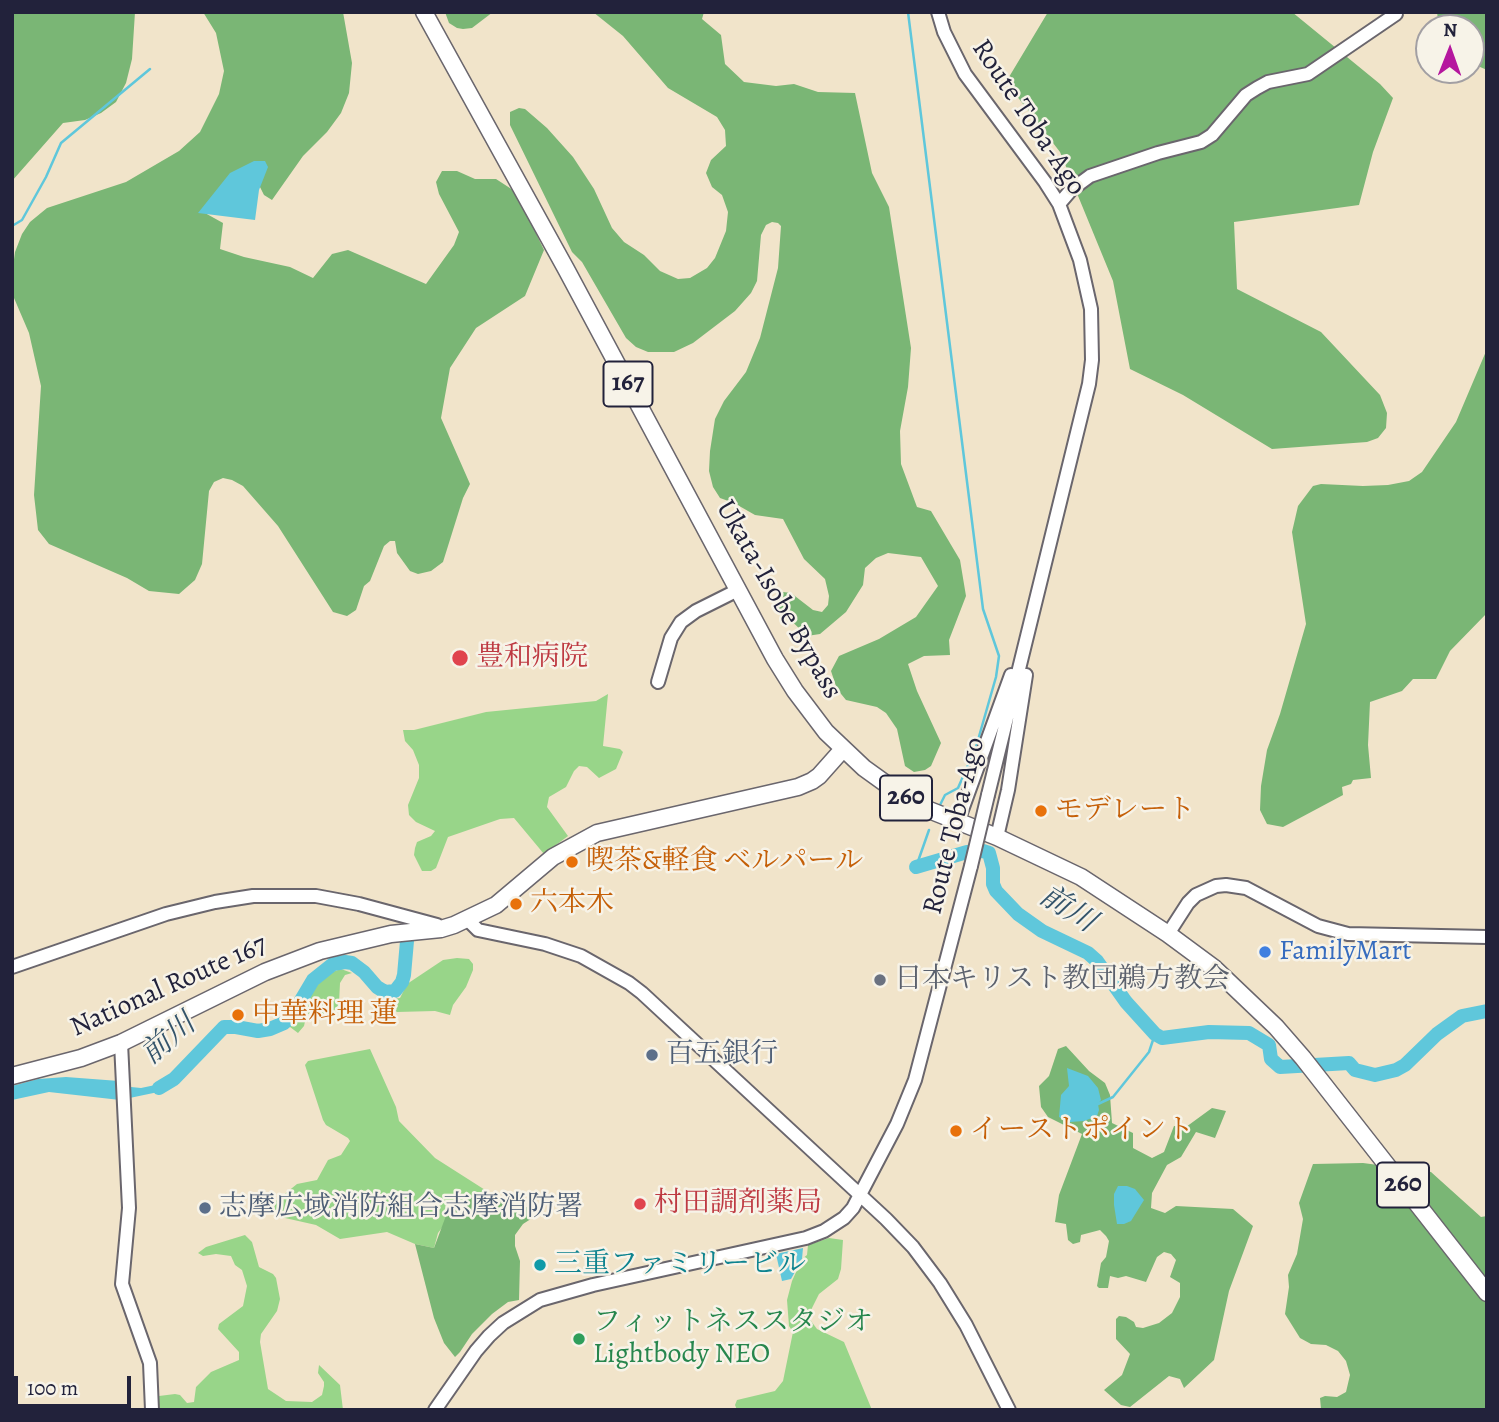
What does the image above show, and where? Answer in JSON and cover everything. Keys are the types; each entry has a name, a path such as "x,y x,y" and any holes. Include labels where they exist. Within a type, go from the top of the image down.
{"highway":[{"name":"Ukata-Isobe Bypass","path":"424,12 566,269 775,659 795,691 843,749 887,786 914,804 997,837 1081,877 1214,968 1276,1027 1303,1058 1487,1293"},
{"name":"National Route 167","path":"12,1076 81,1058 121,1043 300,957 391,934 441,929 467,919 496,905 549,860 597,833 797,787 819,776 843,749"}],"main road":[{"name":"Route Toba-Ago","path":"435,1410 476,1351 503,1323 523,1308 560,1293 806,1238 824,1231 844,1218 897,1124 915,1080 1034,612 1089,384 1092,360 1091,309 1080,260 1059,204 965,74 944,32 938,12"},
{"path":"1059,204 1071,190 1090,176 1201,142 1212,135 1247,95 1257,88 1268,82 1308,74 1396,14"},
{"path":"659,682 671,638 681,622 696,611 738,590"},
{"path":"958,821 1034,612"},
{"path":"997,837 1009,790 1034,612"},
{"path":"1168,934 1196,895 1216,886 1226,885 1246,888 1318,926 1348,934 1487,937"},
{"path":"12,967 166,914 215,902 253,897 316,896 437,925 441,929"},
{"path":"467,919 478,930 526,939 573,953 629,983 886,1219 913,1247 940,1283 965,1325 1009,1410"},
{"path":"121,1043 129,1225 122,1284 150,1363 152,1410"}],"green space":[{"path":"12,12 135,12 132,59 126,83 116,102 85,120 63,123 12,181"},
{"path":"203,12 343,12 352,63 349,93 341,113 303,156 272,200 264,195 258,183 205,213 223,223 220,249 290,267 313,278 332,254 348,250 426,284 454,245 459,232 439,194 436,182 442,171 457,171 475,179 496,179 516,192 544,250 525,296 476,328 450,368 441,418 470,484 443,562 431,571 418,574 410,571 397,553 395,541 390,541 384,546 370,581 364,586 356,610 347,616 333,612 278,526 243,486 232,480 223,478 214,482 209,491 202,564 195,580 179,594 149,591 127,578 49,544 38,530 34,495 41,386 29,333 14,298 12,274 15,252 30,222 47,208 126,182 179,151 200,132 219,94 224,71 216,33"},
{"path":"445,12 493,12 472,28 463,29 449,23"},
{"path":"593,12 704,12 702,19 721,35 725,64 744,82 776,86 794,84 818,92 855,93 872,173 889,207 911,348 908,387 900,431 901,464 917,507 931,511 960,560 966,596 949,640 950,655 924,656 908,664 917,691 941,743 931,766 925,770 914,772 905,766 897,729 886,713 877,707 846,700 837,689 831,671 839,656 879,639 916,617 938,586 921,557 888,553 876,558 865,568 863,585 846,612 820,634 807,636 775,605 775,599 777,594 791,593 813,610 822,612 828,605 829,596 825,579 804,559 783,519 755,515 720,498 713,487 709,471 715,419 724,401 746,372 760,338 778,268 781,226 772,222 766,225 761,235 757,281 751,293 735,311 693,343 674,352 648,352 636,347 626,338 582,262 572,252 510,125 510,112 519,108 525,109 547,128 573,157 594,189 612,228 624,242 644,255 660,271 678,279 690,278 707,268 715,258 726,231 728,212 722,195 712,187 706,173 711,160 726,146 725,130 717,117 668,88 623,36"},
{"path":"1048,12 1292,12 1380,84 1393,98 1373,152 1359,205 1234,222 1237,289 1321,332 1380,395 1387,413 1386,428 1378,438 1367,442 1272,449 1183,395 1130,369 1113,281 1060,152 1006,82"},
{"path":"1487,12 1487,70 1485,14 1437,14"},
{"path":"1487,349 1487,613 1450,651 1436,679 1413,679 1402,691 1370,702 1368,745 1371,778 1353,780 1351,784 1342,787 1343,795 1283,827 1267,824 1260,810 1267,750 1306,624 1292,532 1298,506 1313,486 1388,485 1409,481 1422,472 1456,422"},
{"path":"608,694 603,746 623,752 616,769 599,778 587,767 579,766 566,787 549,797 547,807 568,836 544,854 514,818 500,819 448,837 436,868 422,871 414,855 415,848 417,842 431,836 435,831 416,822 409,815 408,805 419,778 419,765 413,750 405,741 403,730 414,730 486,712 596,701"},
{"path":"469,959 473,970 450,1015 435,1011 397,1012 392,1008 388,1000 400,998 407,984 443,960"},
{"path":"341,969 352,973 345,975 340,983 336,1009 326,1014 311,1011 298,1033 290,1027 318,980"},
{"path":"1066,1046 1089,1071 1105,1083 1110,1095 1112,1123 1133,1133 1133,1148 1152,1158 1164,1152 1174,1126 1186,1127 1212,1108 1226,1111 1215,1138 1196,1132 1181,1157 1167,1165 1152,1193 1151,1208 1165,1213 1176,1206 1233,1209 1253,1226 1229,1291 1214,1360 1184,1388 1180,1379 1169,1376 1130,1407 1121,1405 1104,1390 1122,1375 1130,1354 1116,1339 1116,1319 1119,1316 1126,1317 1134,1322 1136,1327 1143,1328 1159,1323 1172,1313 1180,1297 1180,1283 1170,1277 1176,1260 1171,1254 1164,1252 1157,1257 1146,1282 1126,1276 1110,1276 1108,1288 1099,1288 1097,1286 1101,1263 1106,1257 1109,1241 1106,1236 1100,1230 1081,1235 1080,1242 1073,1244 1068,1240 1066,1224 1055,1222 1059,1195 1082,1134 1048,1117 1041,1107 1039,1086 1049,1076 1058,1049"},
{"path":"370,1049 396,1107 399,1121 435,1158 493,1195 464,1199 438,1233 434,1248 415,1244 387,1232 340,1239 316,1225 285,1218 273,1212 276,1201 297,1184 317,1180 328,1160 341,1155 350,1141 326,1125 323,1120 305,1065 308,1061"},
{"path":"1363,1163 1431,1172 1481,1217 1487,1216 1487,1410 1321,1409 1320,1398 1337,1397 1346,1392 1350,1375 1346,1361 1338,1351 1326,1345 1311,1344 1300,1338 1285,1314 1288,1275 1297,1254 1303,1219 1299,1203 1313,1164"},
{"path":"493,1195 507,1197 526,1207 532,1207 537,1215 523,1224 515,1235 520,1261 519,1300 508,1302 492,1314 472,1334 455,1357 444,1343 434,1318 415,1244 434,1248 447,1213 464,1199"},
{"path":"245,1235 252,1242 259,1267 276,1278 280,1299 277,1311 261,1334 268,1389 286,1401 312,1402 322,1395 324,1386 318,1373 319,1365 340,1385 343,1410 159,1410 159,1396 175,1394 180,1395 187,1403 194,1402 196,1387 211,1372 239,1360 239,1352 218,1329 219,1324 243,1306 247,1286 242,1270 235,1265 231,1256 203,1256 198,1253 206,1247"},
{"path":"829,1238 843,1240 841,1269 838,1279 819,1294 811,1310 811,1321 817,1329 844,1342 872,1410 737,1410 737,1400 775,1391 783,1381 793,1332 789,1326 787,1300 792,1281 802,1259 807,1255 808,1245"}],"water":[{"path":"254,161 265,161 268,167 259,190 255,220 198,213 230,173"},
{"path":"1067,1068 1088,1076 1098,1088 1101,1100 1097,1116 1070,1122 1059,1117 1061,1095 1069,1086"},
{"path":"66,1077 119,1081 141,1088 160,1084 172,1077 175,1083 163,1091 120,1100 49,1092 12,1100 12,1086 38,1079"},
{"path":"1118,1186 1135,1189 1144,1200 1131,1221 1124,1224 1117,1224 1114,1205 1114,1194"},
{"path":"803,1248 802,1259 791,1279 782,1281 776,1254"}],"waterway":[{"path":"908,12 983,609 999,656 996,677 976,747 958,788 945,795 940,805"},
{"path":"12,226 22,220 61,143 150,69"},
{"path":"916,867 929,830"},
{"name":"前川","path":"916,867 967,852 989,853 996,891 1018,914 1042,931 1088,953 1097,961 1126,1002 1155,1034 1162,1038 1209,1032 1249,1033 1269,1045 1271,1059 1280,1067 1349,1063 1355,1070 1375,1075 1405,1065 1437,1034 1462,1016 1487,1011"},
{"name":"前川","path":"159,1088 174,1079 224,1027 258,1031 284,1023 291,1017 313,980 333,964 352,963 377,987 385,992 395,991 404,975 407,941"},
{"path":"1098,1104 1113,1097 1149,1052 1155,1034"}],"place":[{"name":"豊和病院","path":"460,658"},
{"name":"モデレート","path":"1041,811"},
{"name":"喫茶&軽食 ベルパール","path":"572,862"},
{"name":"六本木","path":"516,904"},
{"name":"FamilyMart","path":"1265,952"},
{"name":"日本キリスト教団鵜方教会","path":"880,980"},
{"name":"中華料理 蓮","path":"238,1015"},
{"name":"百五銀行","path":"652,1055"},
{"name":"イーストポイント","path":"956,1131"},
{"name":"村田調剤薬局","path":"640,1204"},
{"name":"志摩広域消防組合志摩消防署","path":"205,1208"},
{"name":"三重ファミリービル","path":"540,1265"},
{"name":"フィットネススタジオ Lightbody NEO","path":"579,1339"}]}
